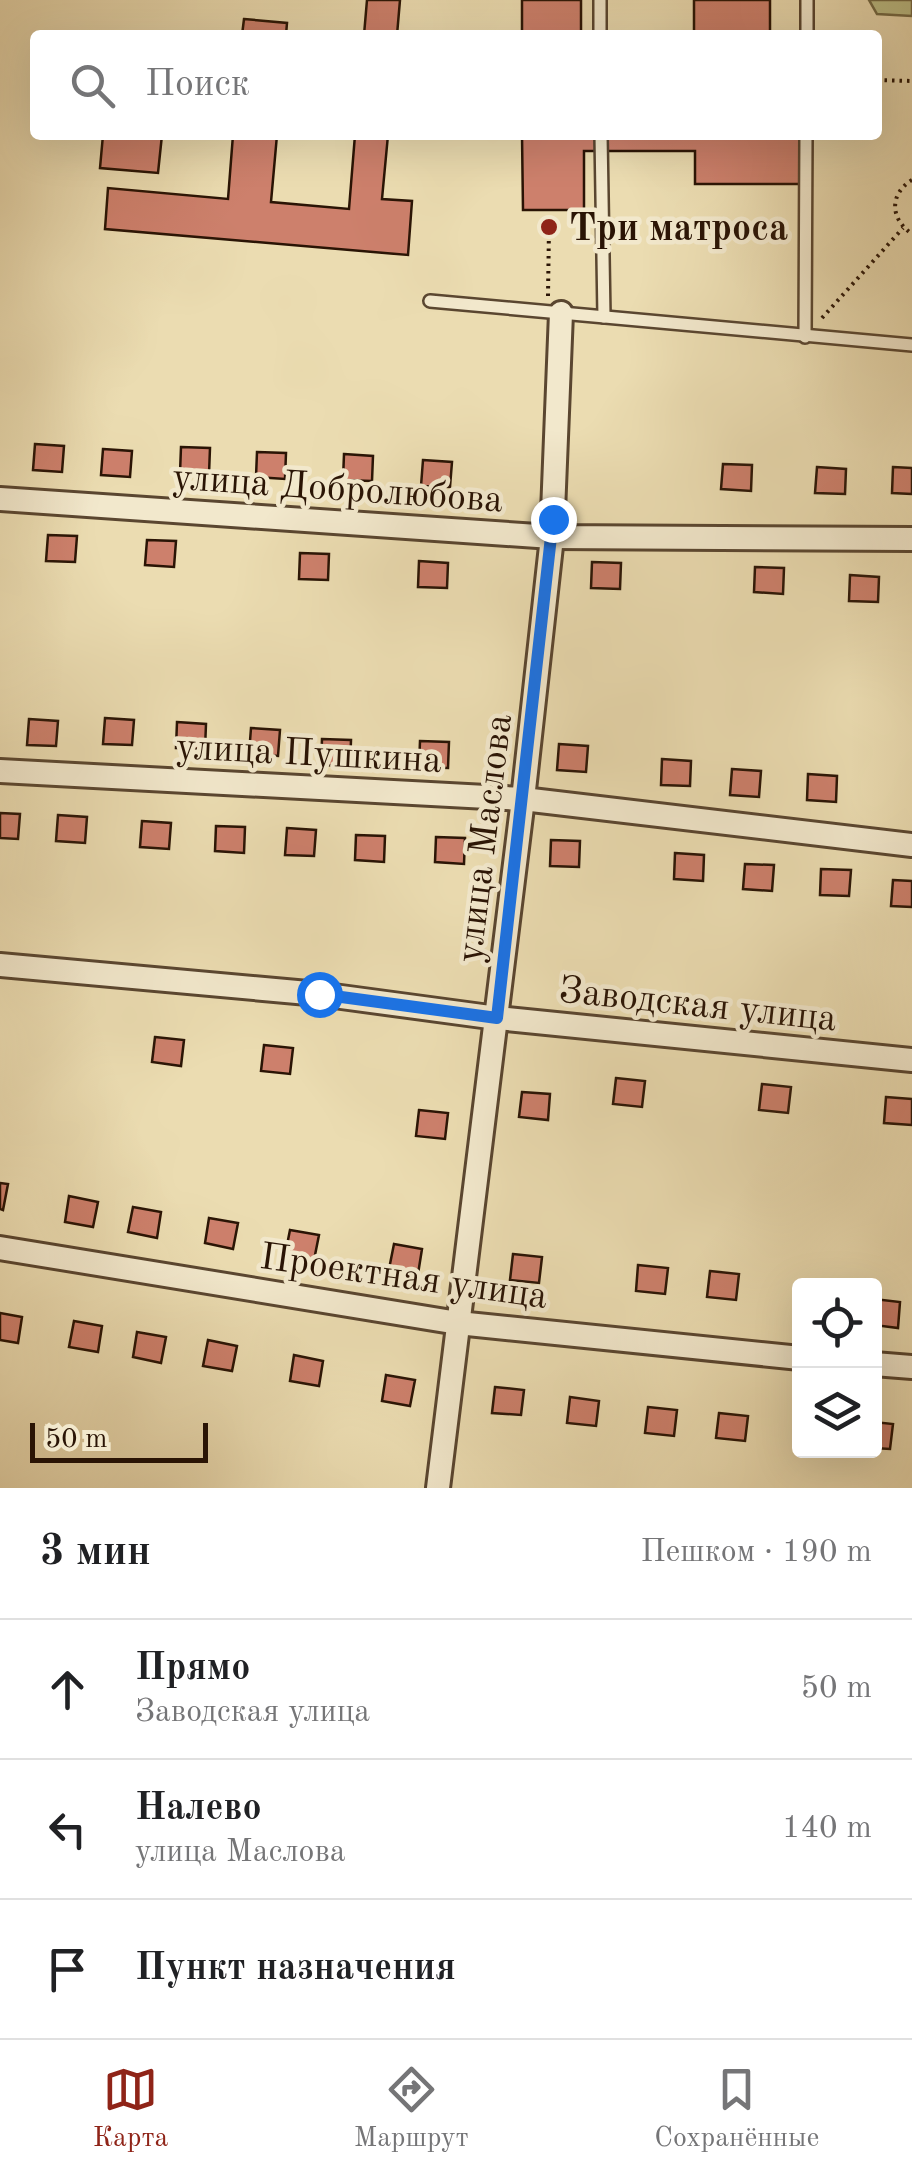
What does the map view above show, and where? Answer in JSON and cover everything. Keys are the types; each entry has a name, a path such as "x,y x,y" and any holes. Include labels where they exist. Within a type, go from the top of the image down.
{"street":[{"name":"улица Маслова","path":"438,1488 552,537 554,312"},
{"name":"улица Добролюбова","path":"0,498 552,537 912,539"},
{"name":"улица Пушкина","path":"0,771 523,799 912,845"},
{"name":"Заводская улица","path":"0,965 319,994 497,1018 912,1060"},
{"name":"Проектная улица","path":"0,1248 458,1322 792,1357"},
{"path":"882,1365 912,1367"}],"lane":[{"path":"600,0 600,30"},
{"path":"806,30 807,0"},
{"path":"602,140 604,317"},
{"path":"805,337 806,140"},
{"path":"430,300 912,346"}],"path":[{"path":"882,80 912,81"},
{"path":"912,180 895,200 897,220 912,234"},
{"path":"549,227 554,312"},
{"path":"805,337 903,228"}],"green space":[{"path":"869,0 912,0 912,16 877,14"}],"building":[{"path":"367,0 400,0 397,30 364,30"},
{"path":"522,0 581,0 581,30 522,30"},
{"path":"694,0 770,0 770,30 694,30"},
{"path":"244,19 287,23 286,30 243,30"},
{"path":"103,140 161,140 158,173 100,168"},
{"path":"233,140 277,140 271,202 349,209 355,140 388,140 382,199 412,201 408,255 105,229 108,188 228,199"},
{"path":"522,140 801,140 802,184 695,184 695,151 584,151 584,210 523,210"},
{"path":"35,444 64,446 62,472 33,470"},
{"path":"181,447 210,448 209,474 180,473"},
{"path":"103,449 132,451 130,477 101,475"},
{"path":"257,452 286,453 285,479 256,477"},
{"path":"344,454 373,456 372,481 343,480"},
{"path":"423,460 452,462 450,487 421,486"},
{"path":"723,464 752,465 751,491 721,489"},
{"path":"817,467 846,469 845,494 815,493"},
{"path":"893,467 912,468 912,494 892,493"},
{"path":"48,535 77,536 75,562 46,561"},
{"path":"147,540 176,541 174,567 145,565"},
{"path":"300,553 329,554 328,580 299,579"},
{"path":"419,561 448,563 447,588 418,587"},
{"path":"592,562 621,563 620,589 591,588"},
{"path":"755,567 784,568 783,594 754,592"},
{"path":"850,575 879,577 878,602 849,601"},
{"path":"105,718 134,720 132,745 103,744"},
{"path":"29,719 58,721 56,746 27,745"},
{"path":"177,722 206,724 205,749 176,748"},
{"path":"251,728 280,730 278,756 249,754"},
{"path":"322,739 351,740 350,766 321,765"},
{"path":"420,741 449,742 448,768 419,767"},
{"path":"559,744 588,746 586,772 557,770"},
{"path":"662,759 691,761 690,786 661,785"},
{"path":"732,769 761,771 759,797 730,795"},
{"path":"808,774 837,776 836,802 807,800"},
{"path":"0,813 20,814 18,839 0,838"},
{"path":"58,815 87,817 85,843 56,841"},
{"path":"142,821 171,823 169,849 140,847"},
{"path":"216,826 245,827 244,853 215,851"},
{"path":"287,828 316,830 314,856 285,855"},
{"path":"356,835 385,836 384,862 355,860"},
{"path":"436,837 465,838 464,864 435,862"},
{"path":"551,840 580,841 579,867 550,866"},
{"path":"675,853 704,855 703,881 674,879"},
{"path":"745,864 774,865 772,891 743,889"},
{"path":"821,869 851,870 849,896 820,895"},
{"path":"893,880 912,881 912,907 891,906"},
{"path":"155,1037 184,1040 181,1066 152,1062"},
{"path":"264,1045 293,1048 290,1074 261,1071"},
{"path":"616,1078 645,1081 642,1107 613,1104"},
{"path":"762,1084 791,1087 788,1113 759,1110"},
{"path":"522,1092 550,1094 548,1120 519,1117"},
{"path":"886,1097 912,1099 912,1125 884,1123"},
{"path":"419,1110 448,1113 445,1139 416,1136"},
{"path":"0,1183 8,1184 3,1210 0,1209"},
{"path":"69,1196 98,1202 93,1227 65,1222"},
{"path":"133,1207 161,1212 157,1238 128,1232"},
{"path":"209,1218 238,1223 233,1249 205,1243"},
{"path":"290,1230 319,1235 314,1260 285,1255"},
{"path":"394,1244 422,1249 418,1274 389,1269"},
{"path":"513,1254 542,1257 539,1283 510,1280"},
{"path":"638,1265 668,1268 665,1294 636,1291"},
{"path":"710,1271 739,1274 736,1300 707,1297"},
{"path":"882,1300 900,1302 898,1328 882,1326"},
{"path":"0,1313 22,1317 18,1343 0,1340"},
{"path":"74,1321 102,1326 98,1352 69,1347"},
{"path":"137,1332 166,1337 161,1363 133,1357"},
{"path":"208,1340 237,1346 232,1371 203,1366"},
{"path":"294,1355 323,1361 319,1386 290,1381"},
{"path":"386,1375 415,1380 410,1406 382,1401"},
{"path":"495,1387 524,1390 521,1415 492,1413"},
{"path":"570,1397 599,1401 596,1426 567,1423"},
{"path":"648,1407 677,1410 674,1436 645,1433"},
{"path":"719,1413 748,1416 745,1441 716,1438"},
{"path":"882,1423 893,1424 890,1449 882,1448"}],"place":[{"name":"Три матроса","path":"549,227"}],"route":[{"path":"319,994 497,1018 553,519"}]}
